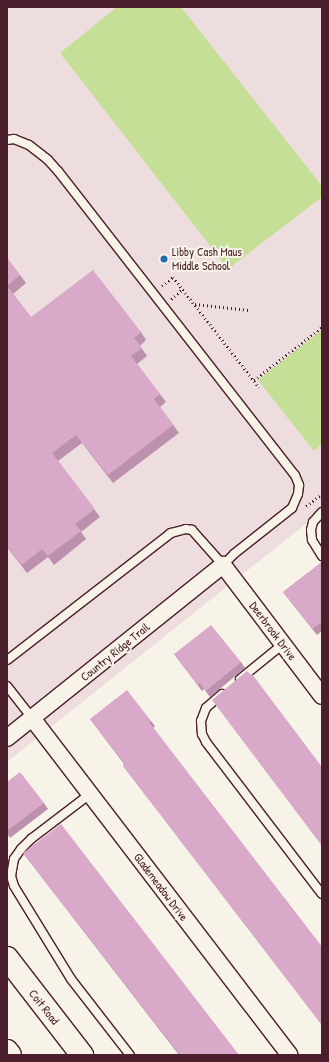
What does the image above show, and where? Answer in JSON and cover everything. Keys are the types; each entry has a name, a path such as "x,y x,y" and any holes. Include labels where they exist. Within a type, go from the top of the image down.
{"main road":[{"name":"Coit Road","path":"7,958 82,1055"},
{"path":"7,1051 10,1055"}],"street":[{"name":"Deerbrook Drive","path":"223,565 321,692"},
{"name":"Country Ridge Trail","path":"7,738 223,565"},
{"name":"Glademeadow Drive","path":"32,718 290,1055"}],"lane":[{"path":"7,660 171,533 186,529 192,530 223,565 234,554 292,508 298,494 297,478 58,170 38,151 10,139"},
{"path":"322,512 313,522 312,530 312,540 322,556"},
{"path":"283,644 206,708 201,720 202,734 210,748 322,894"},
{"path":"7,686 32,718"},
{"path":"90,794 31,839 21,849 14,859 11,876 14,886 70,979 130,1055"}],"path":[{"path":"174,277 259,387"},
{"path":"171,299 183,289"},
{"path":"195,304 249,310"},
{"path":"254,380 322,327"}],"shaded area":[{"name":"Libby Cash Maus Middle School","path":"7,7 322,7 322,511 7,762"}],"green space":[{"path":"117,7 181,7 322,186 322,197 228,269 60,53"},
{"path":"322,330 322,444 314,451 258,380"}],"building":[{"path":"7,258 20,275 7,286"},
{"path":"93,270 141,332 134,338 142,348 131,356 160,394 154,399 173,425 108,475 76,435 52,453 95,509 75,524 81,531 48,556 42,549 22,565 7,546 7,286 31,317"},
{"path":"322,562 322,622 312,629 283,592"},
{"path":"211,625 241,662 206,691 200,683 198,685 174,654"},
{"path":"247,671 251,675 252,674 322,767 322,846 212,700"},
{"path":"127,690 151,721 149,722 322,947 322,1025 123,766 125,764 90,719"},
{"path":"20,772 44,803 7,831 7,782"},
{"path":"61,824 239,1055 180,1055 23,853"}],"place":[{"name":"Libby Cash Maus Middle School","path":"164,259"}]}
